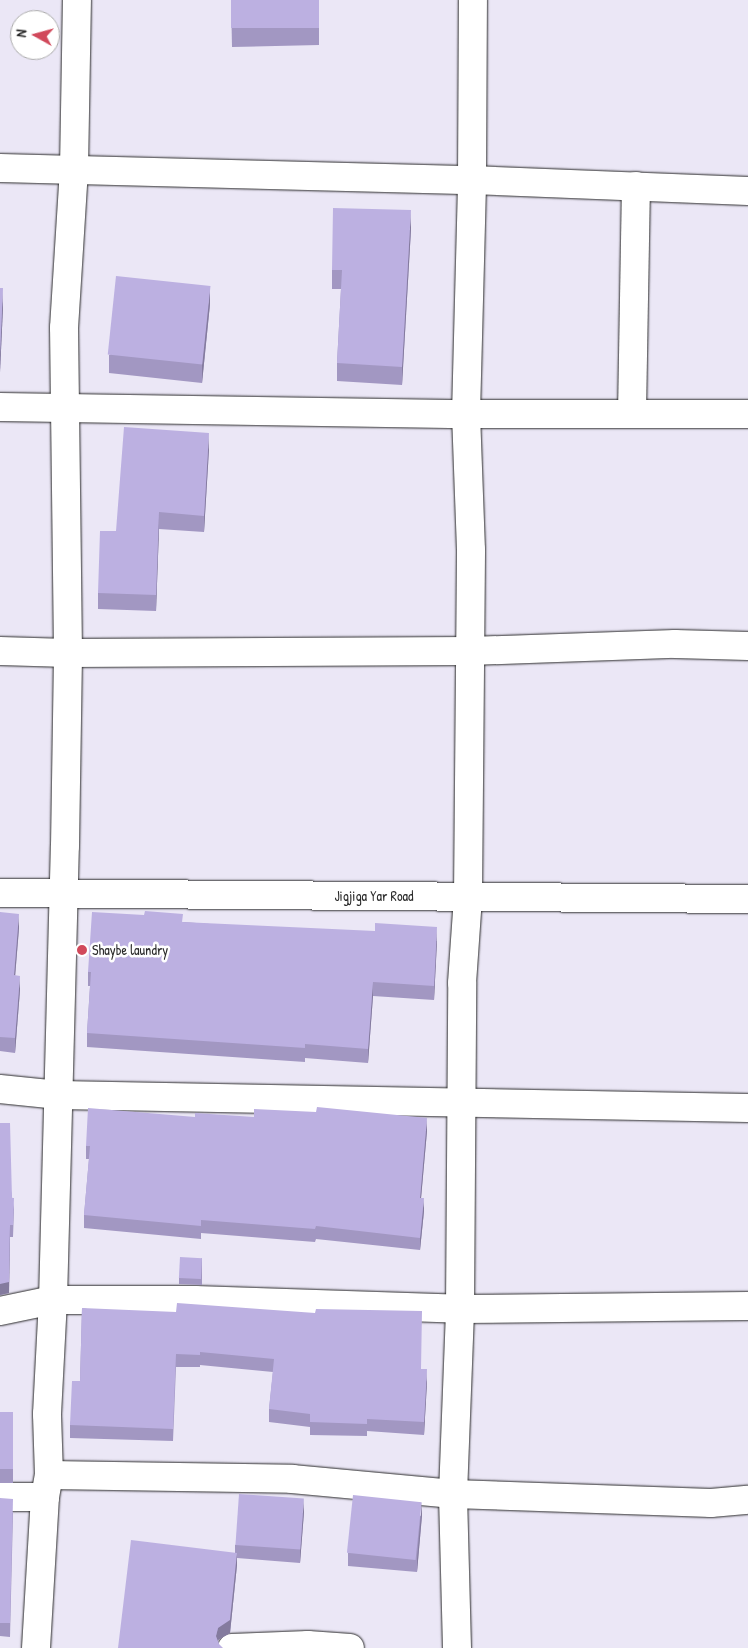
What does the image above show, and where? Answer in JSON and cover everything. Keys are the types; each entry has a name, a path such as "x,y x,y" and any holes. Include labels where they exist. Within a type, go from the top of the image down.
{"street":[{"path":"36,1648 47,1486 47,1414 53,1300 59,1095 68,653 64,328 74,169 77,0"},
{"path":"457,1648 453,1494 460,1309 462,983 468,897 471,550 466,414 472,180 473,0"},
{"path":"0,168 472,180 748,191"},
{"path":"632,413 636,186"},
{"path":"0,407 466,414 748,414"},
{"path":"0,651 68,653 471,651 675,644 748,646"},
{"name":"Jigjiga Yar Road","path":"0,893 748,899"},
{"path":"0,1089 59,1095 748,1108"},
{"path":"0,1311 53,1300 195,1300 460,1309 748,1306"},
{"path":"0,1498 47,1486 292,1479 453,1494 711,1503 748,1500"},
{"path":"232,1648 308,1645 350,1648"}],"building":[{"path":"231,0 319,0 319,28 231,28"},
{"path":"333,208 411,210 402,367 337,363 342,270 332,270"},
{"path":"116,276 210,286 202,364 108,355"},
{"path":"0,288 3,288 0,354"},
{"path":"124,427 209,433 204,516 159,512 156,595 98,593 100,531 116,531"},
{"path":"145,911 183,914 182,922 375,931 375,923 437,927 434,986 373,982 368,1049 305,1044 305,1048 87,1033 91,972 88,972 92,912 144,915"},
{"path":"0,912 19,914 14,975 20,976 15,1038 0,1037"},
{"path":"317,1107 427,1118 420,1198 424,1198 420,1238 316,1226 315,1229 201,1220 201,1226 84,1215 90,1146 86,1146 88,1108 195,1117 195,1113 254,1117 254,1109 316,1112"},
{"path":"0,1123 10,1123 12,1198 14,1198 13,1225 10,1225 9,1282 0,1284"},
{"path":"180,1257 202,1258 201,1279 179,1278"},
{"path":"177,1303 315,1313 316,1309 422,1311 421,1369 427,1369 424,1422 367,1419 367,1424 310,1422 310,1414 269,1409 274,1359 200,1352 200,1355 176,1354 173,1429 70,1425 72,1381 80,1381 82,1308 176,1312"},
{"path":"0,1412 13,1412 13,1469 0,1469"},
{"path":"239,1494 304,1499 300,1549 235,1545"},
{"path":"353,1495 422,1502 416,1560 347,1553"},
{"path":"0,1498 13,1499 10,1623 0,1623"},
{"path":"131,1540 237,1553 230,1620 218,1628 216,1636 223,1648 118,1648"}],"place":[{"name":"Shaybe laundry","path":"82,950"}]}
